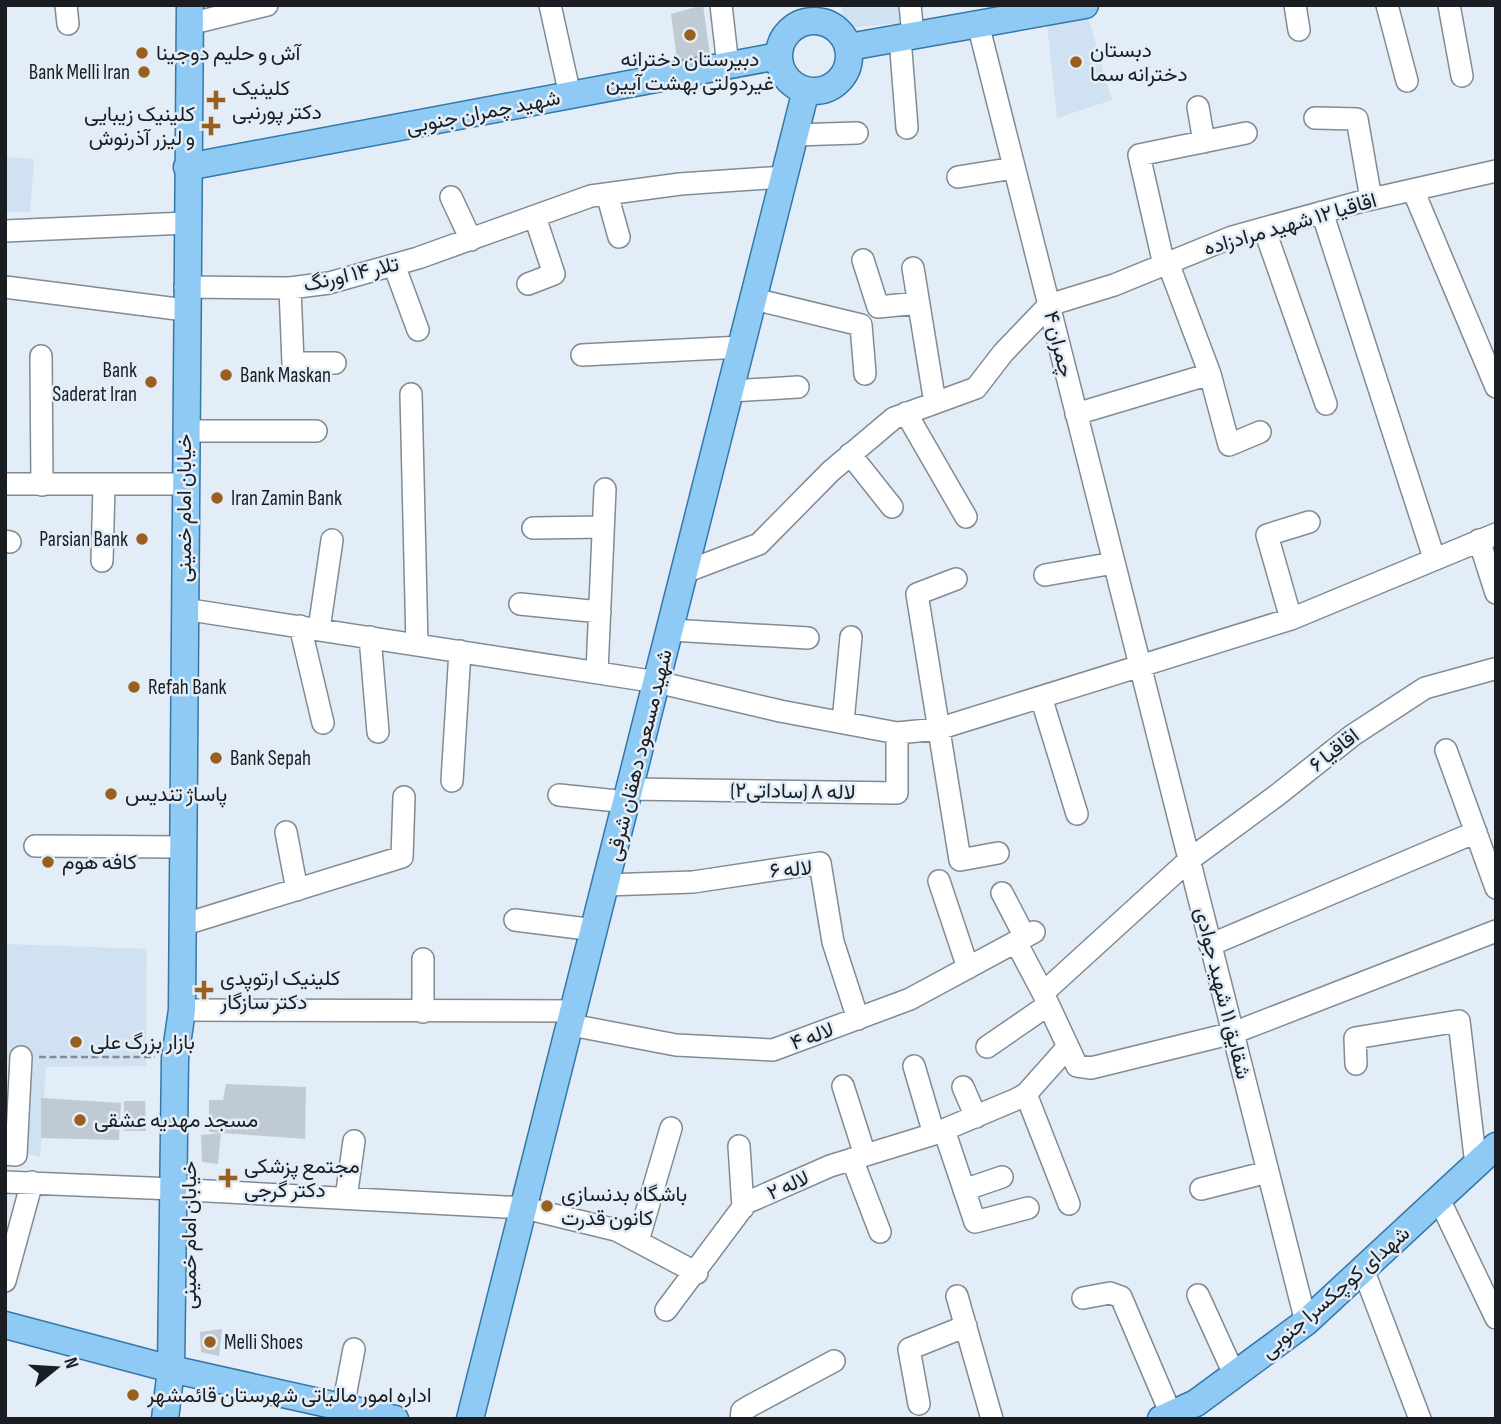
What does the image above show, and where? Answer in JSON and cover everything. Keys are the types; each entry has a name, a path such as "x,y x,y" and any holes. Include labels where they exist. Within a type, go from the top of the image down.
{"main road":[{"path":"849,47 1047,9 1085,5"},
{"path":"825,13 849,47 850,59 840,80 818,91 806,90 787,78 779,56 780,43 798,23 825,13"},
{"name":"خیابان امام خمینی","path":"184,1419 179,1371 181,1189 175,1058 182,1010 185,299 190,15"},
{"name":"شهید چمران جنوبی","path":"187,167 779,56"},
{"name":"شهید مسعود دهقان شرقی","path":"470,1419 806,90"},
{"name":"خیابان امام خمینی","path":"181,1189 190,1058 182,1010"},
{"name":"شهدای کوچکسرا جنوبی","path":"1168,1417 1196,1403 1306,1322 1496,1146"},
{"path":"5,1325 179,1371 395,1419"},
{"name":"خیابان امام خمینی","path":"165,1419 179,1371"}],"street":[{"path":"190,15 267,5"},
{"path":"550,5 570,95"},
{"path":"721,5 728,66"},
{"path":"908,128 906,37 910,5"},
{"path":"1295,5 1299,30"},
{"path":"1388,5 1407,81"},
{"path":"1449,5 1462,76"},
{"name":"چمران ۴","path":"978,24 1139,664"},
{"path":"1198,107 1204,142"},
{"path":"1315,118 1357,119 1371,199"},
{"path":"795,135 857,133"},
{"path":"1246,133 1139,155 1166,264 1210,374 1229,445 1260,432"},
{"path":"958,177 1014,168"},
{"name":"اقاقیا ۱۲ شهید مرادزاده","path":"1049,305 1114,285 1232,237 1371,199 1496,171"},
{"name":"تلار ۱۴ اورنگ","path":"5,287 185,299 329,283 471,240 591,197 680,184 784,177"},
{"path":"1413,190 1496,387"},
{"path":"607,194 619,237"},
{"path":"451,197 471,240"},
{"path":"1322,212 1434,558"},
{"path":"528,284 554,275 535,217"},
{"path":"5,231 186,223"},
{"path":"1264,228 1326,404"},
{"path":"863,260 878,307 918,303"},
{"path":"394,265 418,330"},
{"path":"913,268 935,403"},
{"path":"290,288 293,363 335,363"},
{"path":"754,299 861,325 864,374"},
{"path":"685,572 760,544 850,454 894,418 976,388 1003,353 1049,305"},
{"path":"582,355 742,346"},
{"path":"41,356 42,485"},
{"path":"1076,414 1210,374"},
{"path":"730,391 798,387"},
{"path":"411,394 417,644"},
{"path":"906,413 966,517"},
{"path":"185,431 316,431"},
{"path":"850,454 892,507"},
{"path":"5,484 184,484"},
{"path":"102,561 104,485"},
{"path":"597,673 604,489"},
{"path":"1291,619 1267,535 1309,523"},
{"path":"533,528 603,527"},
{"path":"184,609 657,682 780,711 897,733 938,729 1139,664 1291,619 1488,537 1496,593"},
{"path":"323,723 309,627 331,540"},
{"path":"1045,575 1114,563"},
{"path":"957,579 917,594 960,860 998,853"},
{"path":"520,604 600,612"},
{"path":"671,630 808,638"},
{"path":"370,637 378,732"},
{"path":"843,722 851,637"},
{"path":"452,781 460,651"},
{"name":"شقایق ۱۱ شهید جوادی","path":"1139,664 1306,1322"},
{"name":"اقاقیا ۶","path":"987,1046 1045,999 1189,860 1353,735 1425,688 1494,668"},
{"path":"1041,697 1077,814"},
{"name":"لاله ۸ (ساداتی۲)","path":"629,796 897,793 897,733"},
{"path":"1446,750 1496,888"},
{"path":"559,795 629,796"},
{"path":"182,925 402,857 404,797"},
{"path":"286,832 297,890"},
{"path":"1210,945 1476,832"},
{"path":"34,846 183,847"},
{"name":"لاله ۶","path":"606,885 693,882 820,863 833,942 858,1019"},
{"path":"939,881 968,968"},
{"path":"1002,893 1025,937 1045,999 1066,1049 1077,1066 1091,1068 1233,1033 1496,931"},
{"path":"515,920 595,930"},
{"name":"لاله ۴","path":"182,1010 423,1012 573,1018 676,1045 773,1050 910,999 1025,937"},
{"path":"423,959 423,1012"},
{"path":"1356,1063 1355,1038 1459,1021 1476,1165"},
{"name":"لاله ۲","path":"666,1310 697,1273 746,1203 859,1157 939,1132 1026,1094 1066,1049"},
{"path":"5,1154 16,1155 21,1057"},
{"path":"914,1066 975,1222 1028,1208"},
{"path":"843,1086 880,1232"},
{"path":"963,1087 976,1117"},
{"path":"1026,1094 1069,1204"},
{"path":"638,1241 671,1128"},
{"path":"346,1198 354,1141"},
{"path":"739,1146 743,1208"},
{"path":"1200,1189 1268,1172"},
{"path":"964,1190 1002,1177"},
{"path":"5,1182 525,1208 617,1230 697,1273"},
{"path":"5,1281 32,1182"},
{"path":"1439,1199 1496,1318"},
{"path":"1363,1269 1420,1419"},
{"path":"1083,1298 1116,1293 1168,1417"},
{"path":"1198,1295 1235,1376"},
{"path":"957,1296 992,1419"},
{"path":"919,1405 909,1349 966,1326"},
{"path":"343,1407 354,1349"},
{"path":"741,1419 742,1411 750,1406 834,1361"}],"path":[{"path":"21,1057 175,1058"}],"shaded area":[{"path":"843,5 900,5 903,23 853,27 842,14"},
{"name":"دبستان دخترانه سما","path":"1088,17 1112,100 1057,118 1047,24"},
{"path":"5,157 34,159 30,212 5,212"},
{"name":"بازار بزرگ علی","path":"5,944 147,949 146,1066 46,1067 40,1157 11,1151 14,1062 5,1060"}],"building":[{"name":"دبیرستان دخترانه غیردولتی بهشت آیین","path":"703,5 710,55 677,60 671,14"},
{"path":"226,1084 306,1087 305,1139 209,1132 209,1100 223,1100"},
{"name":"مسجد مهدیه عشقی","path":"41,1098 121,1103 119,1140 41,1138"},
{"path":"124,1101 145,1101 146,1131 124,1131"},
{"path":"221,1133 218,1164 202,1162 201,1135"},
{"name":"Melli Shoes","path":"222,1329 219,1356 201,1352 200,1332"}],"place":[{"name":"دبیرستان دخترانه غیردولتی بهشت آیین","path":"690,35"},
{"name":"آش و حلیم دوجینا","path":"142,53"},
{"name":"دبستان دخترانه سما","path":"1076,62"},
{"name":"Bank Melli Iran","path":"144,72"},
{"name":"کلینیک دکتر پورنبی","path":"216,100"},
{"name":"کلینیک زیبایی و لیزر آذرنوش","path":"211,126"},
{"name":"Bank Maskan","path":"226,375"},
{"name":"Bank Saderat Iran","path":"151,382"},
{"name":"Iran Zamin Bank","path":"217,498"},
{"name":"Parsian Bank","path":"142,539"},
{"name":"Refah Bank","path":"134,687"},
{"name":"Bank Sepah","path":"216,758"},
{"name":"پاساژ تندیس","path":"111,794"},
{"name":"کافه هوم","path":"48,862"},
{"name":"کلینیک ارتوپدی دکتر سازگار","path":"204,990"},
{"name":"بازار بزرگ علی","path":"76,1042"},
{"name":"مسجد مهدیه عشقی","path":"80,1120"},
{"name":"مجتمع پزشکی دکتر گرجی","path":"228,1178"},
{"name":"باشگاه بدنسازی کانون قدرت","path":"547,1206"},
{"name":"Melli Shoes","path":"210,1342"},
{"name":"اداره امور مالیاتی شهرستان قائمشهر","path":"133,1395"}]}
